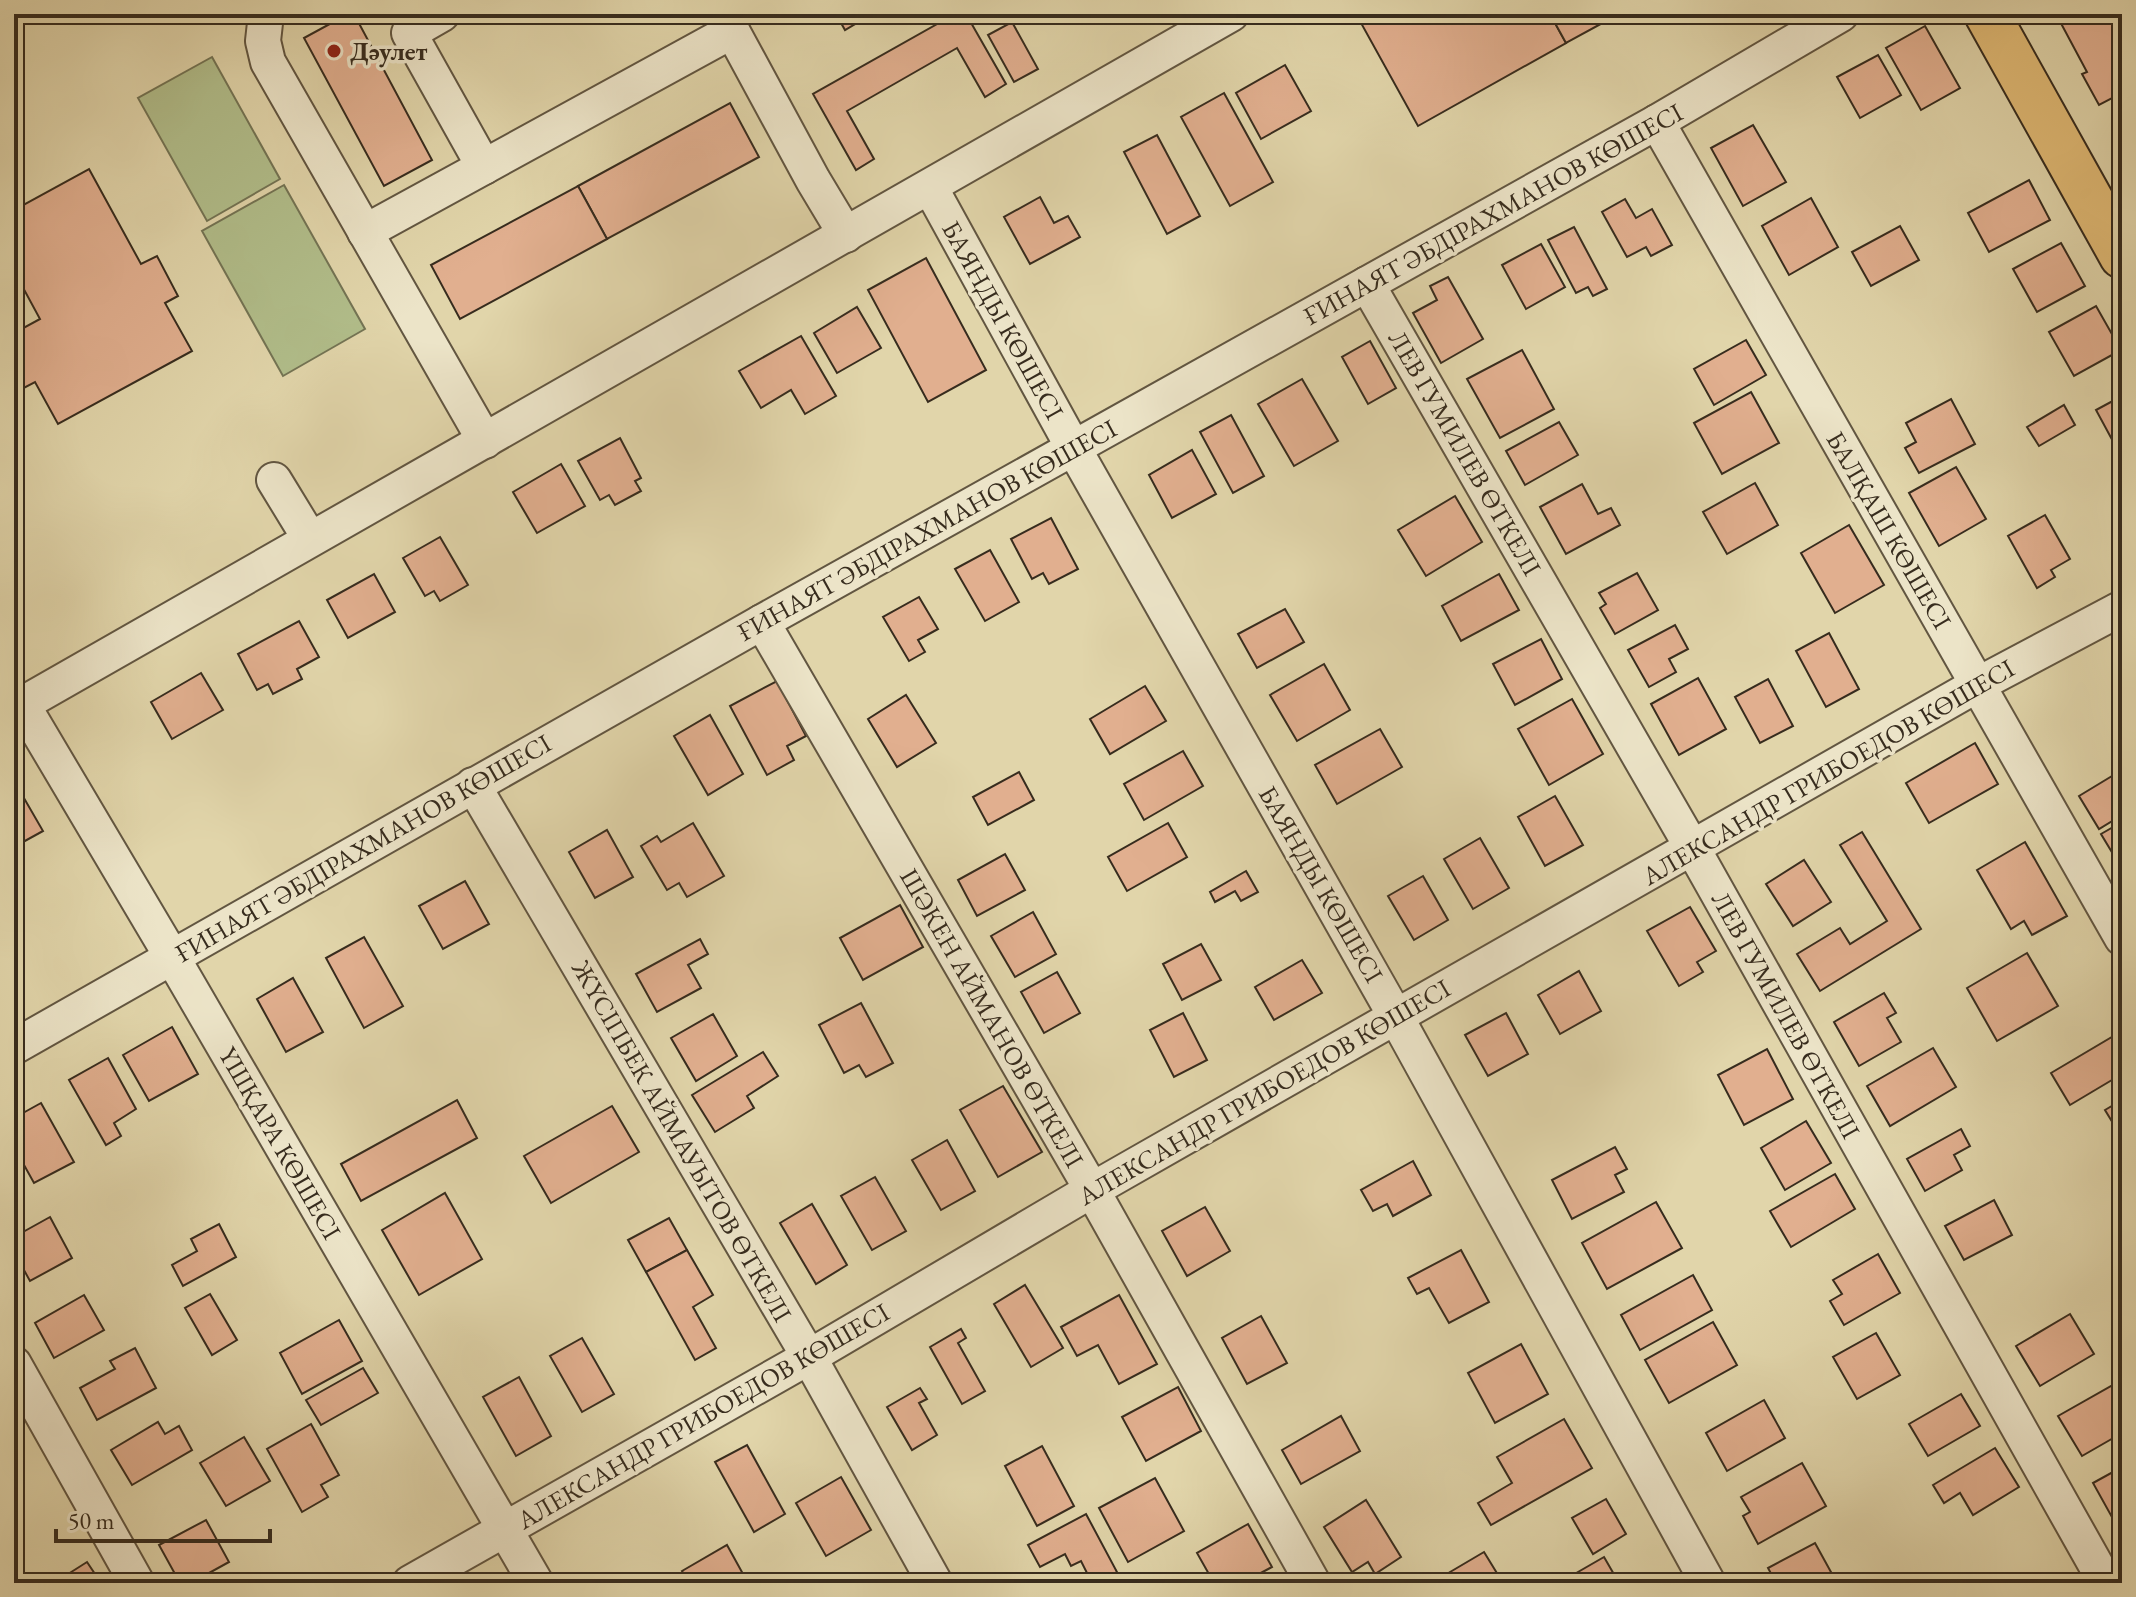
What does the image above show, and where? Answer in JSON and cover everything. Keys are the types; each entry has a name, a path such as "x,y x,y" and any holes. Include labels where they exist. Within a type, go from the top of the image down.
{"main road":[{"path":"1987,14 2122,256"}],"street":[{"path":"266,14 263,41 268,62 485,441"},
{"path":"442,14 409,33 484,167"},
{"path":"18,707 1231,14"},
{"name":"ҒИНАЯТ ӘБДІРАХМАНОВ КӨШЕСІ","path":"14,1047 762,622 1657,122 1841,14"},
{"path":"365,232 484,167 728,22 846,235"},
{"name":"БАЛҚАШ КӨШЕСІ","path":"1657,122 2122,938"},
{"name":"БАЯНДЫ КӨШЕСІ","path":"930,187 1074,449 1396,1017 1708,1583"},
{"name":"ЛЕВ ГУМИЛЕВ ӨТКЕЛІ","path":"1367,284 1693,849 2106,1583"},
{"path":"274,480 310,539"},
{"name":"АЛЕКСАНДР ГРИБОЕДОВ КӨШЕСІ","path":"410,1583 1977,685 2122,608"},
{"name":"ШӘКЕН АЙМАНОВ ӨТКЕЛІ","path":"762,622 1092,1190 1313,1583"},
{"name":"ҮШҚАРА КӨШЕСІ","path":"18,707 172,957 536,1583"},
{"name":"ЖҮСІПБЕК АЙМАУЫТОВ ӨТКЕЛІ","path":"473,785 809,1357 935,1583"},
{"path":"14,1364 137,1583"}],"green space":[{"path":"212,57 280,179 207,221 138,98"},
{"path":"284,185 365,329 283,376 202,231"}],"building":[{"path":"348,14 354,14 432,160 384,186 304,38"},
{"path":"836,14 872,14 845,30"},
{"path":"955,14 966,14 1006,84 985,97 957,48 847,111 874,159 856,170 813,94"},
{"path":"1377,14 1550,14 1566,43 1418,126 1361,23"},
{"path":"1550,14 1619,14 1566,43"},
{"path":"2056,14 2122,14 2122,93 2099,105 2082,74 2087,72"},
{"path":"1012,22 1038,69 1014,82 988,35"},
{"path":"1925,26 1960,88 1921,110 1886,48"},
{"path":"1878,55 1901,95 1860,118 1837,77"},
{"path":"1285,65 1311,111 1261,139 1236,93"},
{"path":"1224,93 1273,182 1230,206 1181,117"},
{"path":"730,103 759,157 607,239 578,186"},
{"path":"1753,125 1786,182 1743,206 1711,148"},
{"path":"1157,135 1200,216 1167,234 1124,152"},
{"path":"89,169 141,264 157,256 178,296 165,303 192,351 58,424 35,382 14,393 14,333 40,319 14,271 14,210"},
{"path":"2029,180 2050,220 1989,252 1968,213"},
{"path":"578,186 607,239 460,319 431,265"},
{"path":"1040,197 1054,223 1068,216 1080,237 1030,264 1004,217"},
{"path":"1811,198 1838,247 1789,275 1762,226"},
{"path":"1625,199 1636,218 1652,209 1672,245 1651,256 1646,247 1627,257 1602,212"},
{"path":"1900,226 1919,260 1871,286 1852,252"},
{"path":"1574,227 1607,289 1593,296 1588,287 1576,293 1548,240"},
{"path":"2061,243 2085,286 2037,312 2013,269"},
{"path":"1541,244 1565,287 1526,309 1502,265"},
{"path":"926,258 986,370 928,402 868,290"},
{"path":"1448,277 1483,339 1441,363 1413,313 1437,300 1430,286"},
{"path":"2096,306 2121,350 2074,376 2049,332"},
{"path":"857,307 881,348 837,373 814,333"},
{"path":"801,336 836,396 805,414 791,390 761,408 739,371"},
{"path":"1746,340 1766,375 1714,405 1694,369"},
{"path":"1370,341 1396,388 1368,404 1342,357"},
{"path":"1522,350 1554,409 1500,438 1467,379"},
{"path":"1302,379 1338,441 1294,466 1258,404"},
{"path":"1751,392 1779,443 1722,474 1694,423"},
{"path":"2122,396 2122,458 2096,410"},
{"path":"1951,399 1975,444 1919,473 1905,448 1916,442 1906,423"},
{"path":"2064,405 2075,425 2039,446 2027,427"},
{"path":"1231,415 1264,476 1233,493 1200,432"},
{"path":"1559,422 1578,455 1525,485 1506,451"},
{"path":"620,438 641,478 635,481 641,491 615,505 609,495 600,500 578,461"},
{"path":"1192,450 1216,494 1172,518 1149,475"},
{"path":"561,464 585,506 537,533 513,492"},
{"path":"1956,467 1986,519 1939,546 1909,493"},
{"path":"1755,483 1778,525 1727,554 1703,512"},
{"path":"1582,484 1598,514 1611,508 1620,525 1566,554 1540,507"},
{"path":"1455,496 1482,542 1426,576 1398,530"},
{"path":"2045,515 2070,559 2051,570 2055,577 2037,588 2008,536"},
{"path":"1051,518 1078,569 1049,584 1043,573 1032,579 1011,539"},
{"path":"1849,525 1884,585 1835,613 1801,553"},
{"path":"440,537 468,585 440,601 434,591 425,596 403,558"},
{"path":"990,550 1019,602 985,621 955,569"},
{"path":"1637,573 1658,610 1615,634 1600,608 1606,604 1599,593"},
{"path":"374,574 395,612 348,638 327,600"},
{"path":"1499,574 1519,610 1461,641 1442,606"},
{"path":"919,597 938,629 918,640 925,652 909,661 883,617"},
{"path":"1285,609 1304,642 1257,668 1238,634"},
{"path":"299,621 319,657 297,669 302,679 273,694 268,684 257,690 238,654"},
{"path":"1675,625 1688,649 1669,659 1676,672 1649,687 1628,650"},
{"path":"1829,633 1859,689 1826,707 1796,651"},
{"path":"1541,639 1562,679 1515,705 1493,664"},
{"path":"1324,664 1350,710 1297,741 1270,695"},
{"path":"201,673 223,710 172,739 151,702"},
{"path":"1698,678 1726,729 1679,755 1651,704"},
{"path":"1768,679 1793,726 1760,743 1735,697"},
{"path":"777,681 806,736 787,746 794,760 767,775 730,706"},
{"path":"1145,686 1166,721 1110,754 1090,719"},
{"path":"906,695 936,743 897,767 868,719"},
{"path":"1572,699 1603,754 1549,785 1518,729"},
{"path":"710,715 743,774 708,795 674,736"},
{"path":"1380,729 1402,767 1337,804 1315,765"},
{"path":"1975,743 1998,784 1929,823 1906,783"},
{"path":"1183,751 1203,786 1144,820 1124,784"},
{"path":"2122,770 2122,815 2099,829 2079,796"},
{"path":"1019,772 1034,800 988,825 973,797"},
{"path":"17,786 43,831 14,847 14,788"},
{"path":"1555,796 1583,845 1545,866 1518,817"},
{"path":"2122,822 2122,869 2101,834"},
{"path":"693,823 724,876 687,897 679,883 667,890 641,846 657,836 661,842"},
{"path":"1168,823 1187,857 1127,891 1108,857"},
{"path":"607,830 633,877 595,898 569,852"},
{"path":"1862,832 1921,929 1820,991 1797,954 1840,928 1850,944 1887,921 1840,845"},
{"path":"1480,838 1509,888 1473,909 1444,859"},
{"path":"2025,842 2067,916 2032,935 2024,921 2011,929 1977,870"},
{"path":"1005,854 1025,890 977,916 958,880"},
{"path":"1804,860 1831,902 1793,926 1766,884"},
{"path":"1246,871 1258,892 1241,901 1235,891 1215,902 1210,892"},
{"path":"1423,876 1448,920 1414,940 1388,896"},
{"path":"465,881 489,924 443,949 419,906"},
{"path":"900,905 923,947 863,980 840,938"},
{"path":"1690,907 1716,951 1697,962 1703,972 1679,986 1647,931"},
{"path":"1033,912 1056,954 1015,977 991,936"},
{"path":"364,937 403,1006 364,1028 326,958"},
{"path":"700,939 708,954 688,965 701,988 657,1012 636,974"},
{"path":"1201,944 1221,980 1182,1000 1163,964"},
{"path":"2027,953 2058,1006 1997,1041 1967,988"},
{"path":"1302,960 1322,993 1274,1020 1255,987"},
{"path":"1579,971 1601,1011 1560,1034 1538,995"},
{"path":"1057,972 1080,1013 1044,1033 1021,992"},
{"path":"293,978 323,1032 286,1052 257,999"},
{"path":"1884,993 1896,1013 1887,1018 1901,1042 1859,1066 1834,1022"},
{"path":"861,1003 893,1063 866,1077 859,1065 844,1073 819,1025"},
{"path":"1183,1013 1207,1060 1174,1077 1150,1030"},
{"path":"1506,1013 1528,1054 1488,1076 1465,1035"},
{"path":"713,1014 737,1056 696,1081 671,1038"},
{"path":"172,1027 198,1074 149,1101 123,1055"},
{"path":"2122,1031 2122,1074 2070,1105 2051,1073"},
{"path":"1933,1048 1956,1087 1890,1126 1867,1086"},
{"path":"1767,1049 1793,1099 1744,1125 1718,1075"},
{"path":"763,1052 778,1076 747,1096 754,1108 715,1132 692,1095"},
{"path":"108,1058 136,1109 114,1123 121,1136 106,1145 69,1080"},
{"path":"1003,1086 1042,1152 998,1177 960,1110"},
{"path":"457,1100 477,1138 361,1201 341,1164"},
{"path":"2122,1100 2122,1138 2105,1110"},
{"path":"41,1103 74,1162 34,1183 14,1147 14,1118"},
{"path":"612,1106 639,1152 551,1203 524,1156"},
{"path":"1806,1121 1831,1163 1785,1190 1761,1148"},
{"path":"1961,1129 1970,1146 1954,1155 1962,1170 1925,1191 1907,1159"},
{"path":"947,1140 975,1191 941,1210 912,1160"},
{"path":"1615,1147 1627,1169 1615,1175 1624,1192 1572,1219 1552,1180"},
{"path":"1413,1161 1431,1195 1393,1216 1387,1204 1373,1211 1361,1190"},
{"path":"1835,1174 1855,1209 1791,1247 1770,1211"},
{"path":"875,1177 906,1231 872,1250 841,1196"},
{"path":"445,1193 482,1259 419,1295 382,1230"},
{"path":"1994,1200 2012,1235 1964,1260 1945,1226"},
{"path":"1656,1202 1682,1248 1607,1289 1582,1243"},
{"path":"812,1204 847,1265 816,1284 780,1223"},
{"path":"1205,1207 1230,1251 1187,1276 1162,1231"},
{"path":"50,1217 72,1258 30,1281 14,1252 14,1237"},
{"path":"669,1218 687,1250 646,1272 628,1240"},
{"path":"219,1224 236,1257 183,1286 172,1265 197,1251 191,1239"},
{"path":"687,1250 713,1295 693,1307 716,1348 695,1360 646,1272"},
{"path":"1461,1250 1489,1302 1449,1323 1429,1288 1417,1294 1408,1278"},
{"path":"1878,1254 1900,1293 1844,1325 1830,1301 1842,1294 1833,1280"},
{"path":"1693,1275 1712,1310 1640,1350 1621,1315"},
{"path":"1025,1285 1063,1348 1031,1367 994,1304"},
{"path":"210,1294 237,1340 212,1355 185,1308"},
{"path":"84,1295 104,1330 54,1358 35,1323"},
{"path":"1119,1295 1157,1364 1119,1384 1098,1345 1077,1356 1061,1327"},
{"path":"2070,1314 2094,1354 2040,1386 2016,1346"},
{"path":"1261,1316 1287,1363 1247,1384 1222,1338"},
{"path":"339,1320 362,1361 302,1394 280,1353"},
{"path":"1713,1322 1737,1365 1669,1403 1645,1360"},
{"path":"961,1329 966,1338 958,1343 985,1391 962,1404 930,1347"},
{"path":"1876,1333 1900,1375 1857,1399 1833,1357"},
{"path":"582,1338 614,1394 582,1412 550,1356"},
{"path":"1521,1344 1548,1394 1495,1423 1468,1373"},
{"path":"135,1348 156,1388 97,1420 80,1388 115,1369 110,1361"},
{"path":"363,1368 378,1393 321,1425 306,1400"},
{"path":"519,1377 551,1436 516,1456 483,1397"},
{"path":"2113,1385 2122,1402 2122,1433 2082,1456 2058,1416"},
{"path":"1178,1387 1201,1431 1146,1461 1122,1417"},
{"path":"920,1388 927,1399 919,1403 937,1435 912,1450 887,1407"},
{"path":"1961,1394 1980,1426 1928,1456 1909,1424"},
{"path":"1764,1400 1785,1438 1727,1471 1706,1433"},
{"path":"1341,1416 1360,1451 1301,1484 1282,1450"},
{"path":"1564,1419 1592,1468 1491,1525 1478,1503 1512,1483 1497,1457"},
{"path":"158,1422 165,1434 179,1426 192,1450 132,1485 111,1450"},
{"path":"311,1424 339,1475 321,1485 328,1497 302,1512 267,1449"},
{"path":"244,1437 270,1481 226,1506 200,1463"},
{"path":"747,1445 785,1514 754,1532 715,1462"},
{"path":"1042,1446 1074,1506 1037,1526 1005,1466"},
{"path":"1995,1448 2019,1487 1973,1515 1960,1493 1944,1503 1933,1485"},
{"path":"1802,1463 1826,1506 1758,1544 1743,1516 1750,1512 1741,1497"},
{"path":"2122,1467 2122,1514 2113,1519 2093,1483"},
{"path":"841,1477 871,1530 826,1556 796,1503"},
{"path":"1155,1478 1184,1531 1128,1562 1099,1508"},
{"path":"1606,1499 1626,1534 1593,1554 1572,1518"},
{"path":"1366,1500 1401,1557 1375,1574 1368,1562 1352,1572 1324,1527"},
{"path":"1086,1514 1117,1572 1098,1583 1092,1583 1081,1561 1071,1566 1065,1554 1040,1567 1028,1545"},
{"path":"206,1520 229,1562 191,1583 180,1583 159,1545"},
{"path":"1248,1524 1272,1567 1242,1583 1214,1583 1197,1553"},
{"path":"1815,1543 1837,1583 1776,1583 1768,1568"},
{"path":"727,1545 748,1583 689,1583 682,1571"},
{"path":"1484,1552 1503,1583 1450,1583 1445,1575"},
{"path":"1604,1557 1619,1583 1559,1583"},
{"path":"87,1562 101,1583 54,1583"}],"place":[{"name":"Дәулет","path":"334,51"}]}
